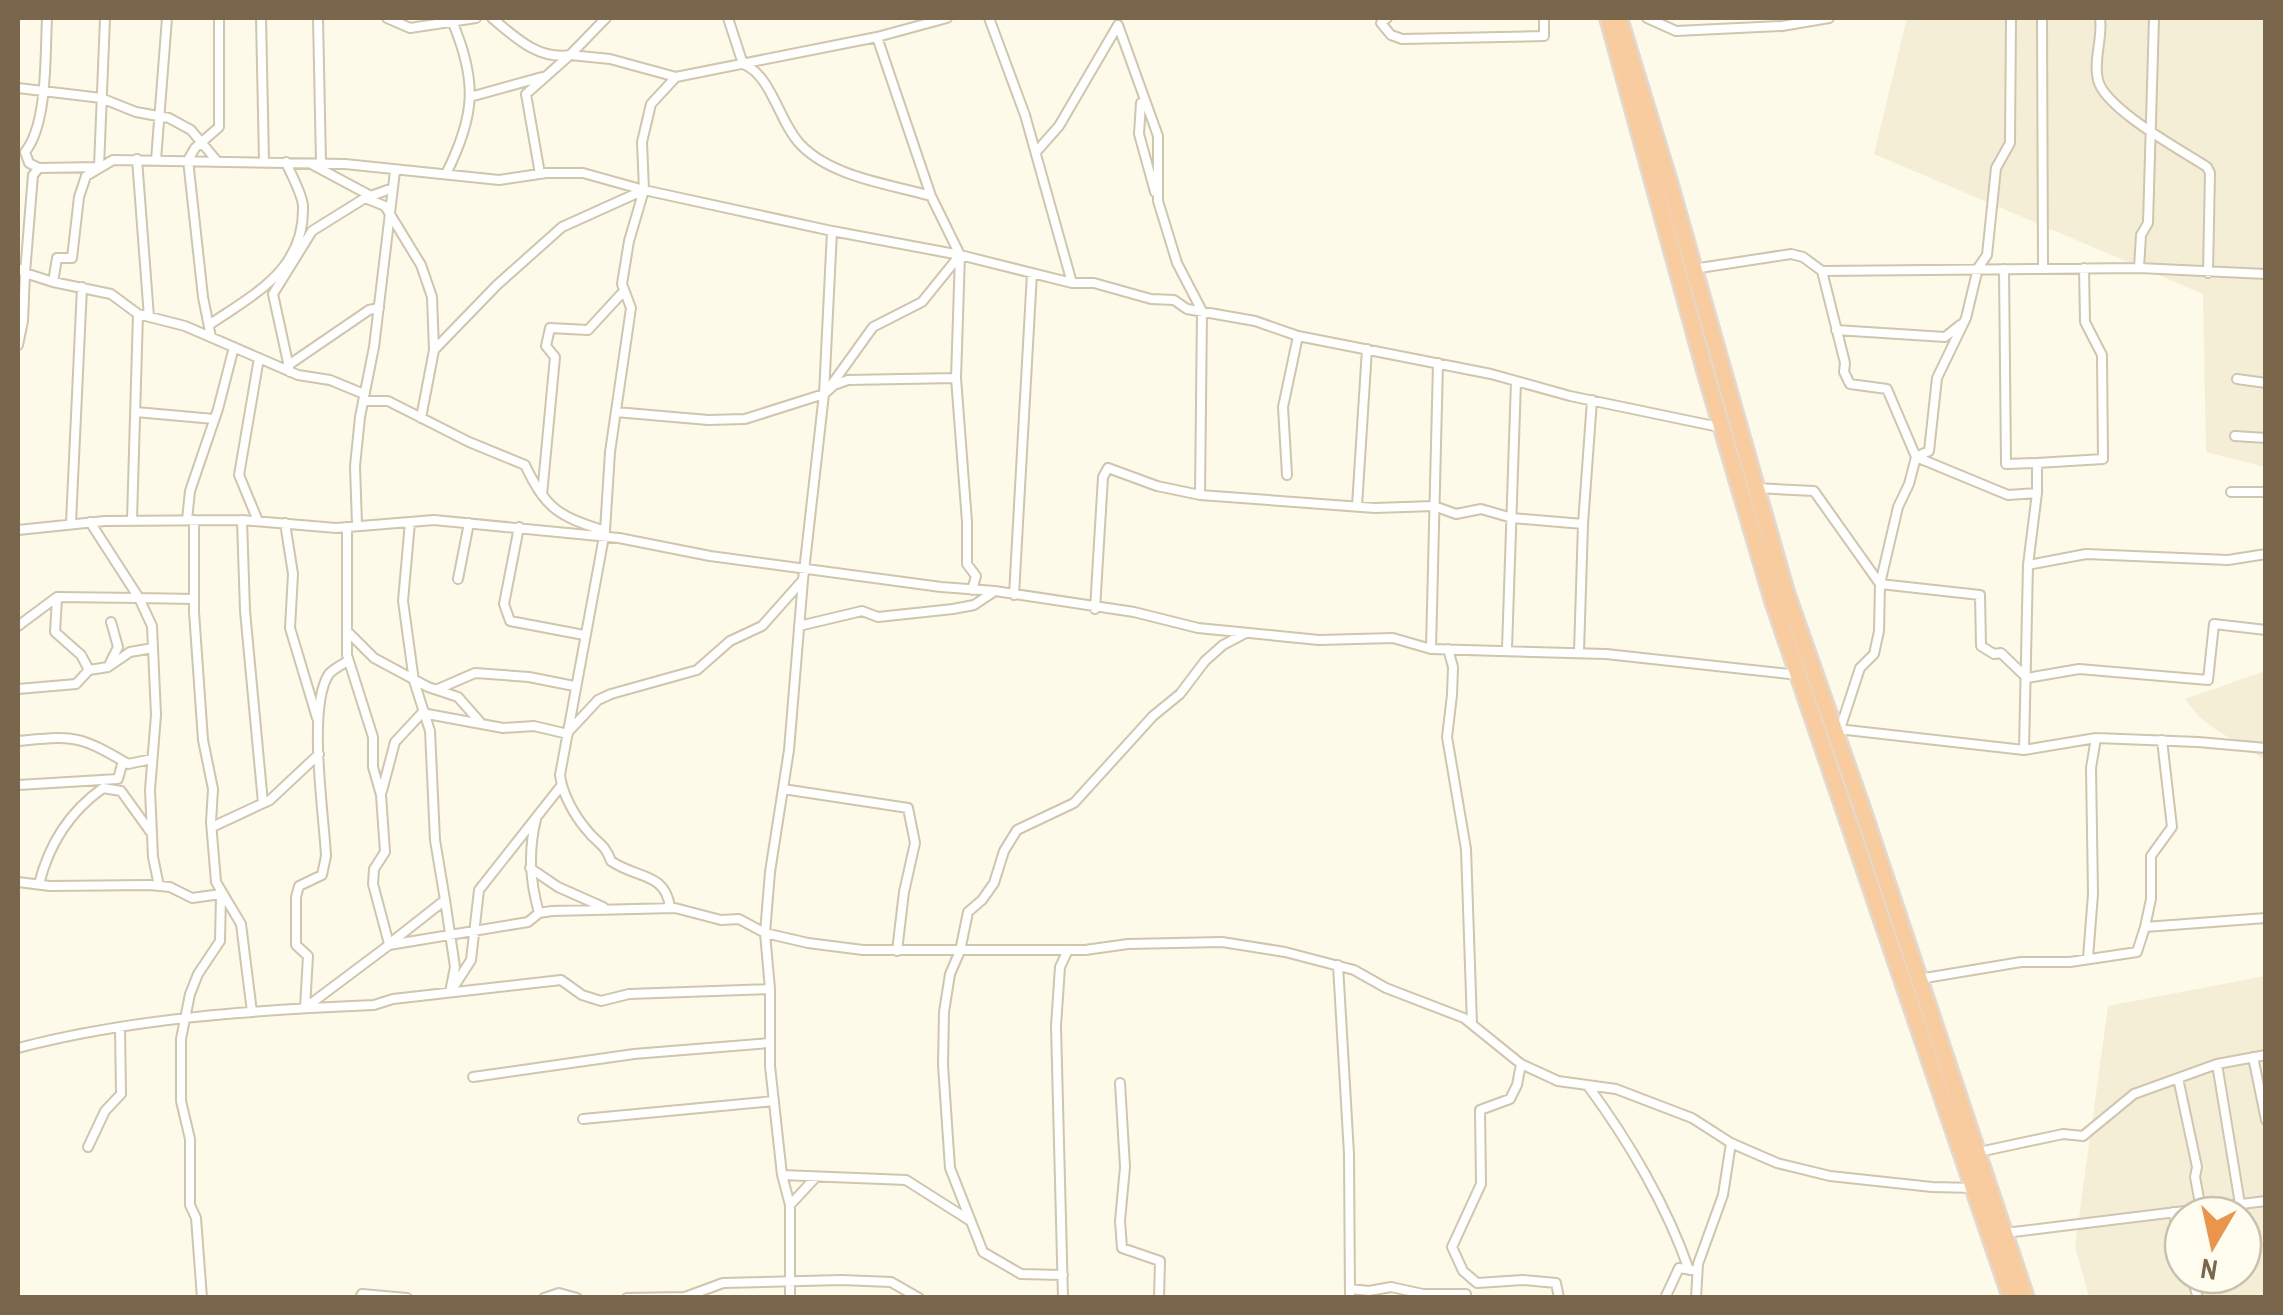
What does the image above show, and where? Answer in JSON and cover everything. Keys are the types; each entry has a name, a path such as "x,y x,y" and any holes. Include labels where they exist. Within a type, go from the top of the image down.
{"highway":[{"path":"1618,19 1792,611 1837,729 2026,1298"},
{"path":"1618,19 1722,428 1798,675 2012,1298"}],"street":[{"path":"48,18 43,90 34,142 26,152 30,162 39,168 99,166"},
{"path":"99,166 105,18"},
{"path":"156,160 167,18"},
{"path":"211,337 188,160 194,148 220,126 218,18"},
{"path":"261,18 264,162"},
{"path":"318,18 320,163"},
{"path":"387,18 410,28 476,18"},
{"path":"492,18 526,46 556,57 570,54 610,60 676,77 877,37 947,18"},
{"path":"540,174 526,94 606,18"},
{"path":"728,18 742,64 758,74 802,147 827,164 931,196"},
{"path":"989,18 1036,152 1072,284"},
{"path":"1036,152 1059,126 1118,25 1128,18"},
{"path":"1387,18 1381,23 1391,35 1402,39 1544,36 1544,18"},
{"path":"1647,18 1676,31 1782,26 1829,18"},
{"path":"1916,457 1929,451 1937,378 1966,318 1978,268 1987,255 1996,168 2010,143 2011,18"},
{"path":"2042,18 2043,269"},
{"path":"2100,18 2099,84 2124,112 2210,172 2208,272"},
{"path":"2138,268 2141,235 2148,223 2154,18"},
{"path":"446,174 465,134 470,98 466,63 452,21"},
{"path":"1118,25 1158,136 1158,201"},
{"path":"877,37 931,196 960,255 956,378 967,564 976,576 972,590"},
{"path":"470,98 545,76"},
{"path":"670,908 662,884 611,862 606,846 587,831 561,786 560,775 604,534 631,308 623,292 630,242 644,190 642,142 651,104 676,77"},
{"path":"18,88 101,98 136,112 162,116 192,130 218,161"},
{"path":"1141,95 1139,134 1178,263 1202,311 1200,494"},
{"path":"53,282 57,258 72,258 79,197 86,176 113,160 309,162 499,180 584,173 832,231 960,255 1072,284 1094,283 1150,299 1174,300 1188,309 1254,321 1298,336 1438,363 1722,428"},
{"path":"137,160 150,317"},
{"path":"209,325 278,277 296,246 303,204 286,162"},
{"path":"309,162 385,206 421,265 432,298 434,350 421,418"},
{"path":"18,344 23,321 21,271 33,175 39,168"},
{"path":"358,525 355,466 379,308 394,171"},
{"path":"290,368 273,294 312,231 368,197 393,188"},
{"path":"434,350 497,285 562,227 644,190"},
{"path":"790,1298 790,1205 782,1175 774,1102 765,933 795,693 824,394 832,231"},
{"path":"1693,269 1791,254 1803,257 1822,271 2138,268 2265,275"},
{"path":"824,394 873,327 922,302 960,255"},
{"path":"2004,269 2006,464 2103,458 2102,355 2085,322 2084,268"},
{"path":"21,271 111,294 138,314 185,326 259,358 330,380 364,398 388,401 525,465 542,500 604,534"},
{"path":"1822,271 1850,384 1888,390 1916,457 1898,507 1880,584 1879,631 1874,654 1860,668 1837,729 2024,750 2096,738 2266,748"},
{"path":"1014,595 1032,274"},
{"path":"71,523 82,287"},
{"path":"542,500 555,358 546,346 550,328 588,330 623,292"},
{"path":"290,368 369,310 379,308"},
{"path":"132,520 138,314"},
{"path":"1836,330 1945,337 1966,318"},
{"path":"1287,475 1283,407 1298,336"},
{"path":"234,347 190,491 190,520 203,740 213,789 216,882 241,924 252,1012"},
{"path":"1358,506 1367,349"},
{"path":"258,521 239,475 259,358"},
{"path":"1431,649 1438,363"},
{"path":"616,412 708,420 746,419 824,394 848,380 956,378"},
{"path":"2236,380 2266,382"},
{"path":"1507,650 1516,381"},
{"path":"1579,652 1592,400"},
{"path":"136,412 214,419"},
{"path":"2235,436 2266,438"},
{"path":"1916,457 2008,495 2036,493"},
{"path":"2024,750 2028,566 2037,463"},
{"path":"1095,609 1105,470 1200,494 1358,506 1434,506 1456,514 1481,509 1512,518 1583,524"},
{"path":"1755,488 1814,492 1880,584 1980,596 1980,646 1994,654 2001,653 2028,678"},
{"path":"2231,492 2266,492"},
{"path":"18,530 132,520 242,520 347,528 434,520 604,534 710,556 1134,612 1198,628 1319,640 1393,638 1431,649 1579,652 1798,675"},
{"path":"242,520 246,610 264,802"},
{"path":"90,522 139,598 152,626 156,716 152,834 159,886"},
{"path":"410,522 403,602 414,680 430,731 434,840 455,967 450,992"},
{"path":"285,523 293,574 290,628 319,722"},
{"path":"458,579 469,523"},
{"path":"347,528 348,661 372,737 373,767 381,794 385,852 374,869 373,884 388,944 445,900"},
{"path":"519,528 504,604 510,621 584,635"},
{"path":"2028,566 2086,554 2228,560 2266,554"},
{"path":"568,734 598,700 698,670 730,642 762,626 803,580"},
{"path":"799,626 862,611 878,617 974,605 995,591"},
{"path":"18,626 57,597 194,599"},
{"path":"57,597 55,632 81,655 90,670"},
{"path":"108,667 118,647 112,622"},
{"path":"2028,678 2079,669 2208,680 2214,624 2266,630"},
{"path":"348,632 374,658 414,680 458,697 480,722"},
{"path":"1062,1275 1021,1274 994,1261 983,1252 969,1220 950,1168 946,1130 944,1012 950,974 960,951 968,912 994,884 1004,852 1017,830 1074,803 1153,716 1180,694 1205,661 1247,633"},
{"path":"18,688 76,684 90,670 108,667 130,652 154,648"},
{"path":"1448,649 1452,696 1446,737 1466,848 1472,1024"},
{"path":"305,1008 308,956 296,945 296,896 300,886 322,875 326,856 319,754 322,694 330,673 348,661"},
{"path":"436,690 475,674 529,677 574,686"},
{"path":"381,794 395,742 422,713"},
{"path":"422,713 512,728 534,726 568,734"},
{"path":"18,740 64,736 88,740 128,764 152,759"},
{"path":"2088,958 2096,738"},
{"path":"1920,979 2022,962 2137,952 2151,899 2152,856 2172,828 2162,740"},
{"path":"212,827 264,802 319,754"},
{"path":"123,761 118,780 121,791 152,834"},
{"path":"18,785 118,780"},
{"path":"450,992 470,960 479,890 561,786"},
{"path":"39,884 46,860 72,814 103,788 121,791"},
{"path":"783,788 908,808 916,844 904,892 897,951"},
{"path":"537,816 531,840 530,882 539,913"},
{"path":"530,868 558,887 607,909"},
{"path":"18,882 170,887 192,898 221,894"},
{"path":"202,1298 196,1218 190,1205 190,1139 180,1101 181,1039 194,984 220,941 221,894"},
{"path":"305,1008 389,945 528,922 539,913 670,908 722,920 739,919 765,933 808,944 897,951 1068,950 1222,942 1354,970 1386,988 1464,1018 1521,1064 1558,1081 1616,1089 1692,1118 1731,1143 1777,1162 1830,1176 1975,1188"},
{"path":"2145,928 2266,918"},
{"path":"1045,950 1060,967"},
{"path":"1063,1298 1056,1026 1060,967 1068,950"},
{"path":"938,952 950,974"},
{"path":"1338,966 1349,1154 1350,1293 1391,1288 1466,1296 1469,1287 1477,1283 1524,1280 1556,1282 1559,1298"},
{"path":"18,1048 76,1033 187,1018 374,1005 393,999 560,980 582,995 602,1001 628,994 770,989"},
{"path":"88,1146 104,1111 121,1094 120,1028"},
{"path":"473,1076 634,1054 769,1043"},
{"path":"1978,1152 2063,1134 2084,1136 2134,1094 2216,1064 2266,1055"},
{"path":"2253,1057 2266,1120"},
{"path":"1477,1283 1463,1271 1452,1247 1480,1184 1480,1110 1510,1099 1521,1064"},
{"path":"2216,1064 2238,1195"},
{"path":"2178,1078 2198,1167 2195,1176 2199,1195"},
{"path":"1120,1084 1125,1167 1122,1248 1160,1261 1158,1298"},
{"path":"1587,1085 1633,1154 1679,1240 1693,1270 1696,1298"},
{"path":"583,1119 774,1102"},
{"path":"1693,1270 1723,1195 1731,1143"},
{"path":"782,1175 906,1180 969,1220"},
{"path":"790,1205 816,1177"},
{"path":"2005,1233 2163,1213"},
{"path":"1665,1298 1679,1268 1693,1270"},
{"path":"627,1298 685,1297 723,1283 828,1280 891,1282 919,1298"},
{"path":"544,1298 559,1292 577,1298"},
{"path":"360,1298 362,1294 407,1298"}],"shaded area":[{"path":"1907,18 2265,18 2265,467 2206,452 2203,294 1874,154"},
{"path":"2265,671 2265,760 2215,729 2185,699"},
{"path":"2265,976 2265,1297 2089,1297 2075,1246 2108,1006"}]}
